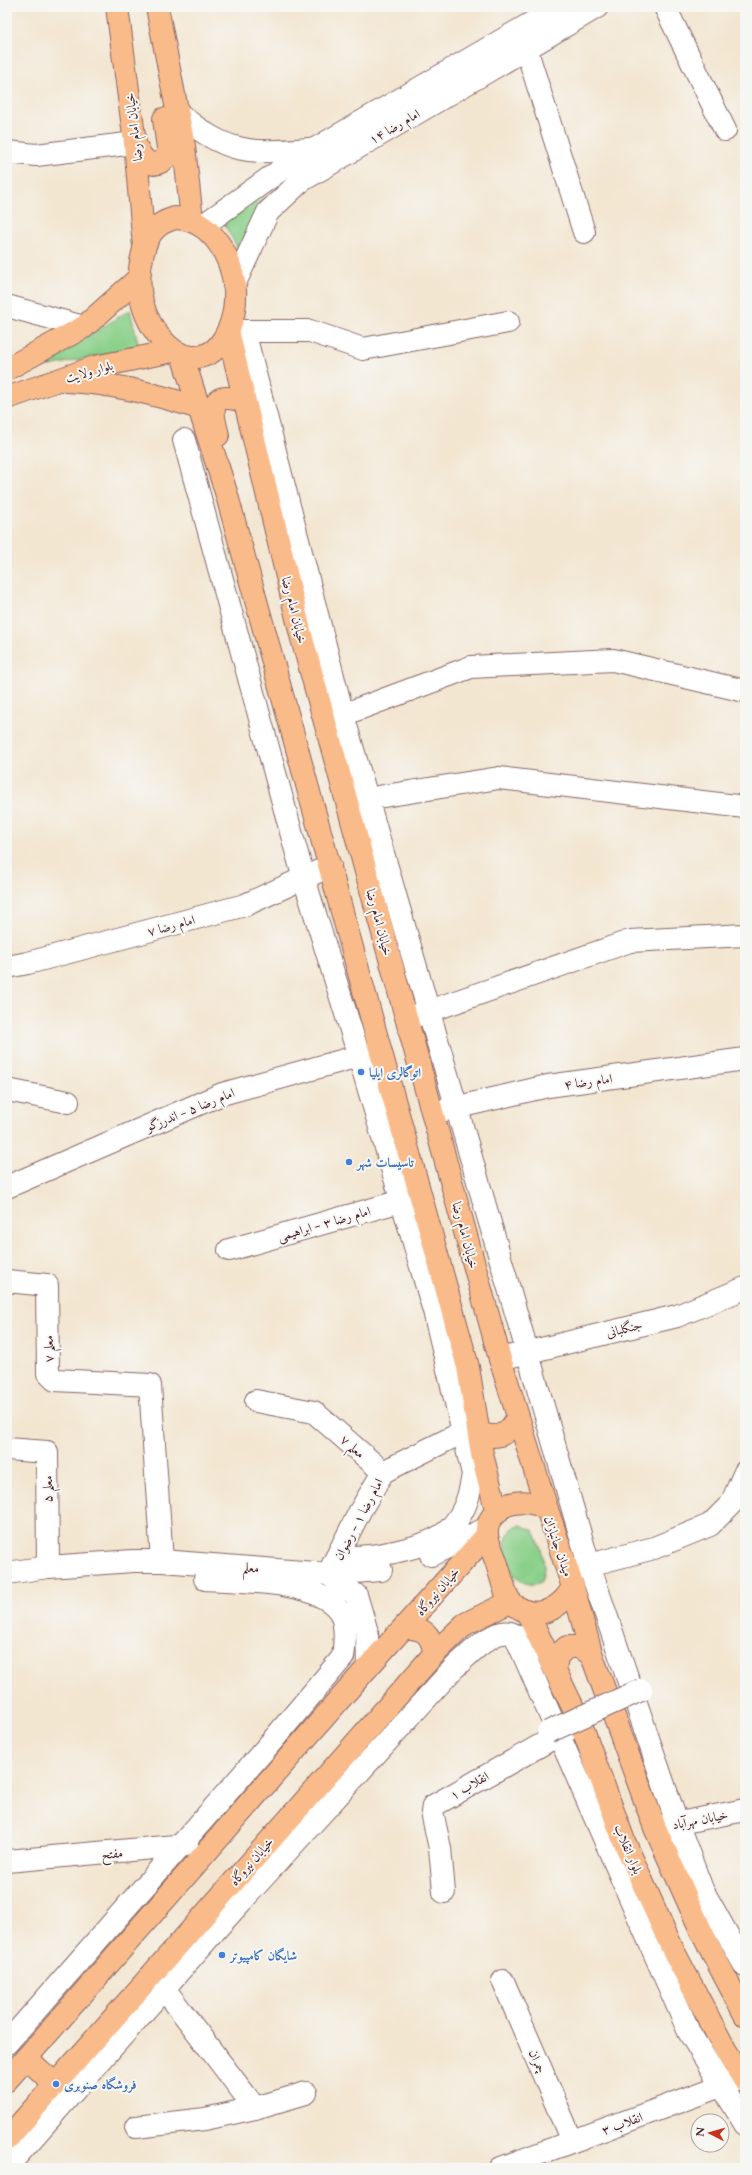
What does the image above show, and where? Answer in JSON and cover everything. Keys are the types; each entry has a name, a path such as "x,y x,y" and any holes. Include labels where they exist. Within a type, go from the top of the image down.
{"main road":[{"name":"خیابان امام رضا","path":"117,7 135,143 144,247"},
{"path":"157,7 178,113 197,223"},
{"path":"135,143 140,156 144,160 154,164 162,162 170,155 157,84 160,28"},
{"path":"175,218 197,223 219,243 224,251 234,285 236,331 213,352 203,356 192,358 178,353 159,337 147,317 141,298 139,278 144,247 156,228 163,222 175,218"},
{"path":"8,369 84,327 139,278"},
{"name":"خیابان امام رضا","path":"236,331 244,401 301,635 333,718 356,800 407,1019 432,1113 500,1359 546,1509"},
{"path":"178,353 199,408 226,492 330,866 380,1050 411,1199 468,1367 473,1430 490,1525 518,1607"},
{"name":"بلوار ولایت","path":"12,396 95,367 178,353"},
{"path":"8,369 16,370 21,374 23,381 12,396"},
{"path":"55,381 92,382 133,389 199,408"},
{"path":"226,492 221,449 212,413 215,404 223,398 234,398 244,401"},
{"path":"473,1430 490,1437 502,1436 512,1429 518,1418"},
{"name":"میدان جانبازان","path":"490,1525 502,1507 517,1502 532,1503 546,1509 570,1579 568,1595 554,1608 546,1612 518,1607"},
{"name":"خیابان نیروگاه","path":"7,2080 368,1667 405,1627 490,1525"},
{"path":"570,1579 592,1656 655,1828 703,1935 737,1982 745,2014"},
{"name":"خیابان نیروگاه","path":"7,2139 56,2084 158,1981 435,1653 465,1624 518,1607"},
{"name":"بلوار انقلاب","path":"518,1607 555,1670 581,1724 624,1840 670,1942 726,2051 744,2079"},
{"path":"405,1627 420,1628 431,1638 435,1653"},
{"path":"555,1670 557,1656 567,1647 581,1647 592,1656"},
{"path":"26,2058 56,2084"}],"street":[{"name":"امام رضا ۱۴","path":"197,223 314,149 560,7"},
{"name":"امام رضا ۱۴","path":"234,285 268,212 301,181 596,7"},
{"path":"665,7 725,130"},
{"path":"526,48 584,232"},
{"path":"178,113 201,132 219,143 248,151 278,152 314,149"},
{"path":"7,152 36,155 135,143"},
{"path":"7,306 84,327"},
{"path":"508,322 363,350 310,332 236,331 333,718 470,666 613,660 745,691"},
{"path":"184,440 303,878 359,1056 411,1199"},
{"path":"745,807 499,778 356,800 428,1012 589,1565 677,1824 702,1889 745,1966"},
{"name":"امام رضا ۷","path":"7,967 28,963 245,905 330,866"},
{"path":"407,1019 630,941 745,935"},
{"name":"امام رضا ۵ - اندرزگو","path":"7,1187 222,1094 380,1050"},
{"name":"امام رضا ۴","path":"432,1113 548,1086 745,1059"},
{"path":"7,1090 68,1102"},
{"name":"امام رضا ۳ - ابراهیمی","path":"229,1250 411,1199"},
{"name":"معلم ۷","path":"7,1281 47,1284 48,1373 55,1380 150,1385 162,1561"},
{"name":"جنگلبانی","path":"500,1359 677,1316 745,1288"},
{"name":"معلم ۷","path":"256,1401 314,1412 383,1472"},
{"path":"354,1557 389,1555 435,1538 453,1526 469,1498 473,1474 473,1430"},
{"name":"امام رضا ۱ - رضوان","path":"325,1566 383,1472 473,1430"},
{"name":"معلم ۵","path":"7,1449 47,1452 48,1567"},
{"path":"570,1579 589,1565 654,1548 710,1525 732,1504 745,1472"},
{"name":"معلم","path":"7,1573 48,1567 133,1561 393,1568 431,1556 490,1525"},
{"path":"207,1549 325,1566 356,1595 367,1632 368,1667"},
{"path":"7,2043 267,1747 343,1657 345,1645 344,1623 339,1611 322,1595 286,1585 205,1579"},
{"path":"7,2167 158,1981 219,1926 453,1669 498,1632 510,1632 515,1635 553,1733 689,2032 745,2124"},
{"path":"553,1733 641,1690"},
{"name":"انقلاب ۱","path":"444,1892 440,1848 432,1812 433,1806 553,1733 581,1724"},
{"name":"خیابان مهرآباد","path":"655,1828 745,1810"},
{"name":"مفتح","path":"7,1861 216,1842"},
{"path":"158,1981 255,2108"},
{"name":"چمران","path":"503,1981 572,2141"},
{"name":"انقلاب ۳","path":"501,2168 744,2079"},
{"path":"136,2127 205,2119 255,2108 306,2093"}],"green space":[{"path":"270,195 238,249 223,222"},
{"path":"130,310 139,347 36,369"},
{"path":"521,1525 534,1531 543,1556 543,1576 541,1582 534,1584 527,1584 515,1576 507,1563 505,1555 505,1545 508,1536 515,1526"}],"place":[{"name":"اتوگالری ایلیا","path":"361,1072"},
{"name":"تاسیسات شهر","path":"349,1162"},
{"name":"شایگان کامپیوتر","path":"222,1955"},
{"name":"فروشگاه صنوبری","path":"56,2084"}]}
